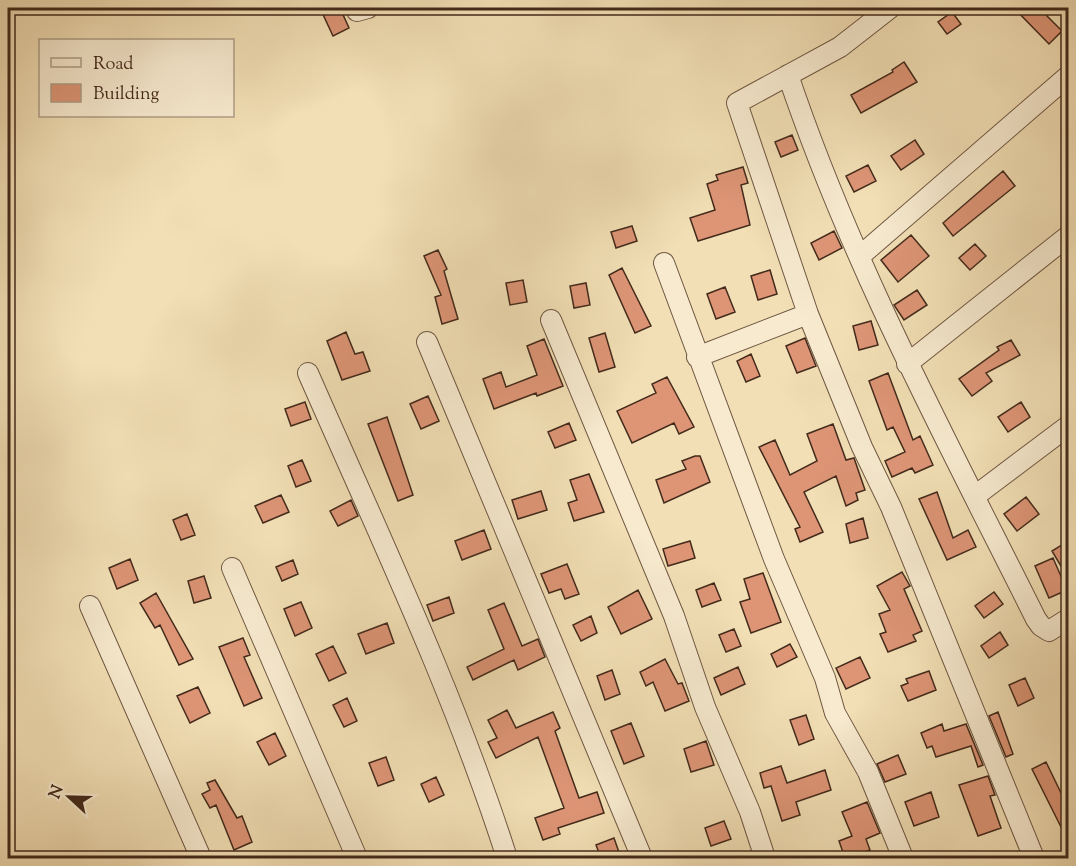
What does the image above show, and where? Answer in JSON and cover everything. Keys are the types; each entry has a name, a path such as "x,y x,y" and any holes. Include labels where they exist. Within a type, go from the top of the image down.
{"street":[{"path":"890,8 840,47 736,103 808,314 862,447 891,507 1034,858"},
{"path":"788,75 813,151 907,364 1041,626 1049,631 1068,619"},
{"path":"860,256 1068,76"},
{"path":"907,364 1068,236"},
{"path":"664,263 697,357 774,559 825,678 835,713 868,772 903,858"},
{"path":"697,357 808,314"},
{"path":"550,320 674,616 705,706 750,812 765,858"},
{"path":"427,342 642,858"},
{"path":"308,373 401,583 490,808 507,858"},
{"path":"975,496 1068,426"},
{"path":"232,568 357,858"},
{"path":"90,606 201,858"}],"building":[{"path":"320,8 340,8 349,28 333,36"},
{"path":"1014,8 1039,8 1062,31 1049,44"},
{"path":"952,12 961,24 947,34 938,22"},
{"path":"904,62 917,82 861,113 851,95 893,72 892,70"},
{"path":"792,135 798,150 781,157 775,142"},
{"path":"915,140 924,154 901,170 891,156"},
{"path":"868,165 876,181 854,192 846,176"},
{"path":"743,167 748,183 741,185 750,225 698,241 690,218 715,210 707,184 718,180 716,175"},
{"path":"1003,171 1015,186 953,236 943,223"},
{"path":"632,226 637,241 616,248 611,232"},
{"path":"834,231 842,248 819,260 811,243"},
{"path":"911,235 929,256 898,282 881,260"},
{"path":"975,244 986,256 970,270 959,258"},
{"path":"438,250 447,269 444,271 458,319 442,324 435,297 441,295 424,256"},
{"path":"622,268 651,326 635,333 609,275"},
{"path":"770,270 777,294 758,300 751,276"},
{"path":"523,280 527,302 510,305 506,283"},
{"path":"586,283 590,305 574,308 570,286"},
{"path":"725,287 735,312 716,319 707,294"},
{"path":"917,290 927,305 904,320 894,305"},
{"path":"871,321 878,345 859,350 853,326"},
{"path":"346,332 355,354 363,352 370,371 342,380 327,341"},
{"path":"605,333 615,367 599,372 589,338"},
{"path":"805,338 816,366 797,373 786,346"},
{"path":"544,339 563,386 537,396 536,393 494,409 483,379 501,372 506,387 537,375 527,346"},
{"path":"1011,340 1020,355 986,373 992,381 972,396 959,379 999,350 997,347"},
{"path":"751,354 760,376 746,382 737,361"},
{"path":"888,373 913,440 920,436 933,465 915,473 912,468 892,477 885,461 905,452 893,427 887,430 869,381"},
{"path":"667,377 694,427 679,434 674,423 632,443 617,411 656,393 652,384"},
{"path":"428,396 439,421 421,429 410,404"},
{"path":"305,402 311,419 291,426 285,409"},
{"path":"1021,402 1030,417 1008,432 998,417"},
{"path":"387,417 413,495 398,501 368,424"},
{"path":"569,423 576,440 555,448 548,432"},
{"path":"833,424 846,460 854,458 865,490 856,493 858,500 846,506 836,476 804,492 823,532 800,542 795,529 800,527 759,447 775,440 790,475 817,461 807,434"},
{"path":"700,456 710,482 664,503 656,480 686,469 682,461"},
{"path":"302,460 311,481 296,487 288,466"},
{"path":"589,474 604,512 574,521 568,503 577,500 570,480"},
{"path":"541,491 547,510 518,519 512,500"},
{"path":"937,492 953,538 968,530 976,547 947,560 919,499"},
{"path":"281,495 289,512 263,523 255,506"},
{"path":"1026,497 1039,514 1017,531 1004,514"},
{"path":"351,500 358,516 338,526 330,511"},
{"path":"187,514 195,535 181,540 173,520"},
{"path":"863,518 868,538 850,543 846,524"},
{"path":"484,530 491,549 462,560 455,541"},
{"path":"690,541 695,558 668,566 663,549"},
{"path":"1068,541 1068,578 1052,551"},
{"path":"1053,558 1067,590 1049,598 1035,566"},
{"path":"130,559 138,580 117,589 109,568"},
{"path":"293,560 298,574 282,581 276,567"},
{"path":"567,564 579,594 565,599 561,589 549,593 541,574"},
{"path":"902,572 910,586 904,589 922,631 913,635 916,641 888,652 880,634 886,632 879,614 890,610 877,586"},
{"path":"763,573 781,622 751,633 740,602 750,599 744,579"},
{"path":"204,576 211,598 194,603 188,581"},
{"path":"714,583 721,600 702,607 696,590"},
{"path":"638,590 652,619 621,634 608,607"},
{"path":"994,592 1003,604 984,618 975,606"},
{"path":"156,593 193,659 179,665 160,625 155,628 140,603"},
{"path":"449,597 454,613 433,621 427,605"},
{"path":"301,602 312,628 295,636 284,609"},
{"path":"504,603 522,646 538,639 545,657 518,670 514,660 473,680 467,667 504,649 488,610"},
{"path":"591,616 597,633 581,641 573,625"},
{"path":"387,623 394,643 366,654 358,634"},
{"path":"734,629 741,646 726,652 719,635"},
{"path":"1000,632 1008,645 989,658 981,646"},
{"path":"243,638 250,655 244,657 262,698 244,706 219,647"},
{"path":"790,644 797,657 777,667 771,654"},
{"path":"333,646 346,673 329,681 316,654"},
{"path":"860,657 870,678 846,689 836,668"},
{"path":"665,659 678,684 682,683 689,701 665,711 653,682 646,686 640,672"},
{"path":"738,667 745,684 721,695 714,678"},
{"path":"612,670 620,694 605,700 597,676"},
{"path":"929,671 936,690 908,701 901,686 908,683 906,679"},
{"path":"1025,678 1034,698 1018,706 1009,685"},
{"path":"198,687 210,713 190,723 177,696"},
{"path":"347,698 357,721 344,727 333,705"},
{"path":"507,710 516,728 553,712 560,728 555,731 579,798 597,792 604,813 558,828 560,834 543,840 535,818 564,808 538,737 496,758 488,742 497,738 488,720"},
{"path":"998,712 1013,754 1006,757 989,716"},
{"path":"806,715 814,739 799,745 790,720"},
{"path":"631,723 644,756 624,764 611,731"},
{"path":"942,724 944,731 966,724 983,765 978,767 971,746 936,757 932,746 927,748 921,733"},
{"path":"275,733 286,756 269,765 257,742"},
{"path":"706,741 714,765 691,772 684,749"},
{"path":"898,755 906,774 885,782 877,764"},
{"path":"386,757 394,780 378,786 369,763"},
{"path":"1046,762 1063,797 1068,795 1068,841 1032,769"},
{"path":"781,766 787,783 825,770 831,790 796,802 800,815 782,821 771,786 764,788 760,773"},
{"path":"988,776 995,795 990,796 1001,828 978,836 959,785"},
{"path":"436,777 444,795 429,802 421,784"},
{"path":"215,780 237,818 242,816 252,842 234,850 216,805 210,808 202,794 210,790 207,783"},
{"path":"931,792 939,817 914,826 905,802"},
{"path":"867,802 880,833 866,839 870,850 845,858 839,841 852,836 842,812"},
{"path":"724,821 731,839 711,846 705,828"},
{"path":"614,838 621,858 601,858 596,845"}]}
